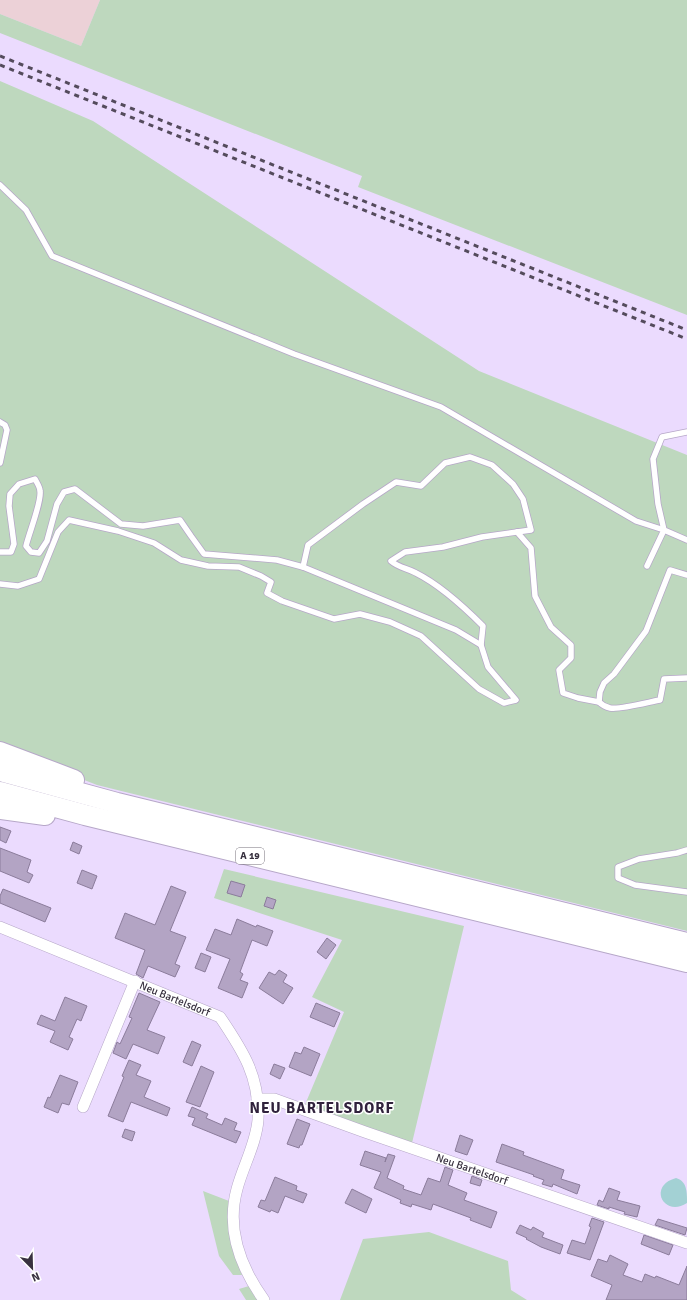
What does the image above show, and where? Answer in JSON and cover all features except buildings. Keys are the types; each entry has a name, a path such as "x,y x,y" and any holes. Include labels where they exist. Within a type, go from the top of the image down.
{"highway":[{"path":"0,752 96,788 117,803"},
{"name":"A 19","path":"0,771 117,803 687,943"},
{"name":"A 19","path":"0,792 85,815 687,962"},
{"path":"0,809 54,816 85,815"}],"street":[{"name":"Neu Bartelsdorf","path":"0,926 220,1017 241,1048 252,1073 257,1099 258,1121 252,1147 236,1190 233,1219 237,1248 245,1269 264,1300"},
{"name":"Neu Bartelsdorf","path":"83,1107 135,981"},
{"name":"Neu Bartelsdorf","path":"257,1099 274,1099 687,1243"}],"lane":[{"path":"0,185 26,210 52,256 294,354 441,407 636,520 687,540"},
{"path":"0,422 5,425 7,430 0,463"},
{"path":"647,566 664,530 658,504 653,459 662,437 687,432"},
{"path":"0,584 18,586 39,579 58,532 69,520 118,531 154,543 182,560 208,566 239,567 271,582 267,592 282,601 334,619 360,614 390,622 421,636 479,689 504,703 516,700 488,667 481,645 483,626 464,607 415,572 397,567 391,561 405,552 443,547 482,537 531,530 523,499 513,484 492,465 470,457 445,463 421,486 396,482 363,504 308,545 303,567"},
{"path":"0,552 10,552 14,544 9,506 10,494 19,484 35,479 40,490 40,499 29,531 26,546 31,552 39,553 47,541 57,504 64,492 75,489 122,524 143,526 180,520 204,554 277,560 303,567 456,630 481,645"},
{"path":"517,532 531,548 535,596 551,627 571,645 571,658 559,670 563,693 578,698 599,702 604,706 611,708 660,700 664,679 687,678"},
{"path":"599,702 600,692 604,683 614,674 646,631 670,570 687,575"},
{"path":"687,850 639,859 625,864 618,867 618,878 634,885 687,892"}],"shaded area":[{"path":"0,0 100,0 81,46 0,14"},
{"path":"100,0 687,0 687,315 358,187 362,176 0,33 0,14 81,46"},
{"path":"0,81 93,121 479,371 687,455 687,931 97,785 0,747"},
{"path":"224,869 464,926 412,1143 304,1107 344,1012 312,997 342,940 214,898"},
{"path":"676,1178 680,1179 686,1188 687,1203 679,1207 672,1207 666,1204 662,1199 661,1193 662,1187 667,1182"},
{"path":"203,1191 229,1201 232,1239 242,1275 233,1275 219,1256"},
{"path":"429,1232 508,1261 511,1290 527,1300 340,1300 363,1239"},
{"path":"249,1286 259,1300 246,1300 239,1289"}],"railway":[{"path":"0,56 687,330"},
{"path":"0,65 687,339"}],"district":[{"name":"NEU BARTELSDORF","path":"322,1108"}]}
